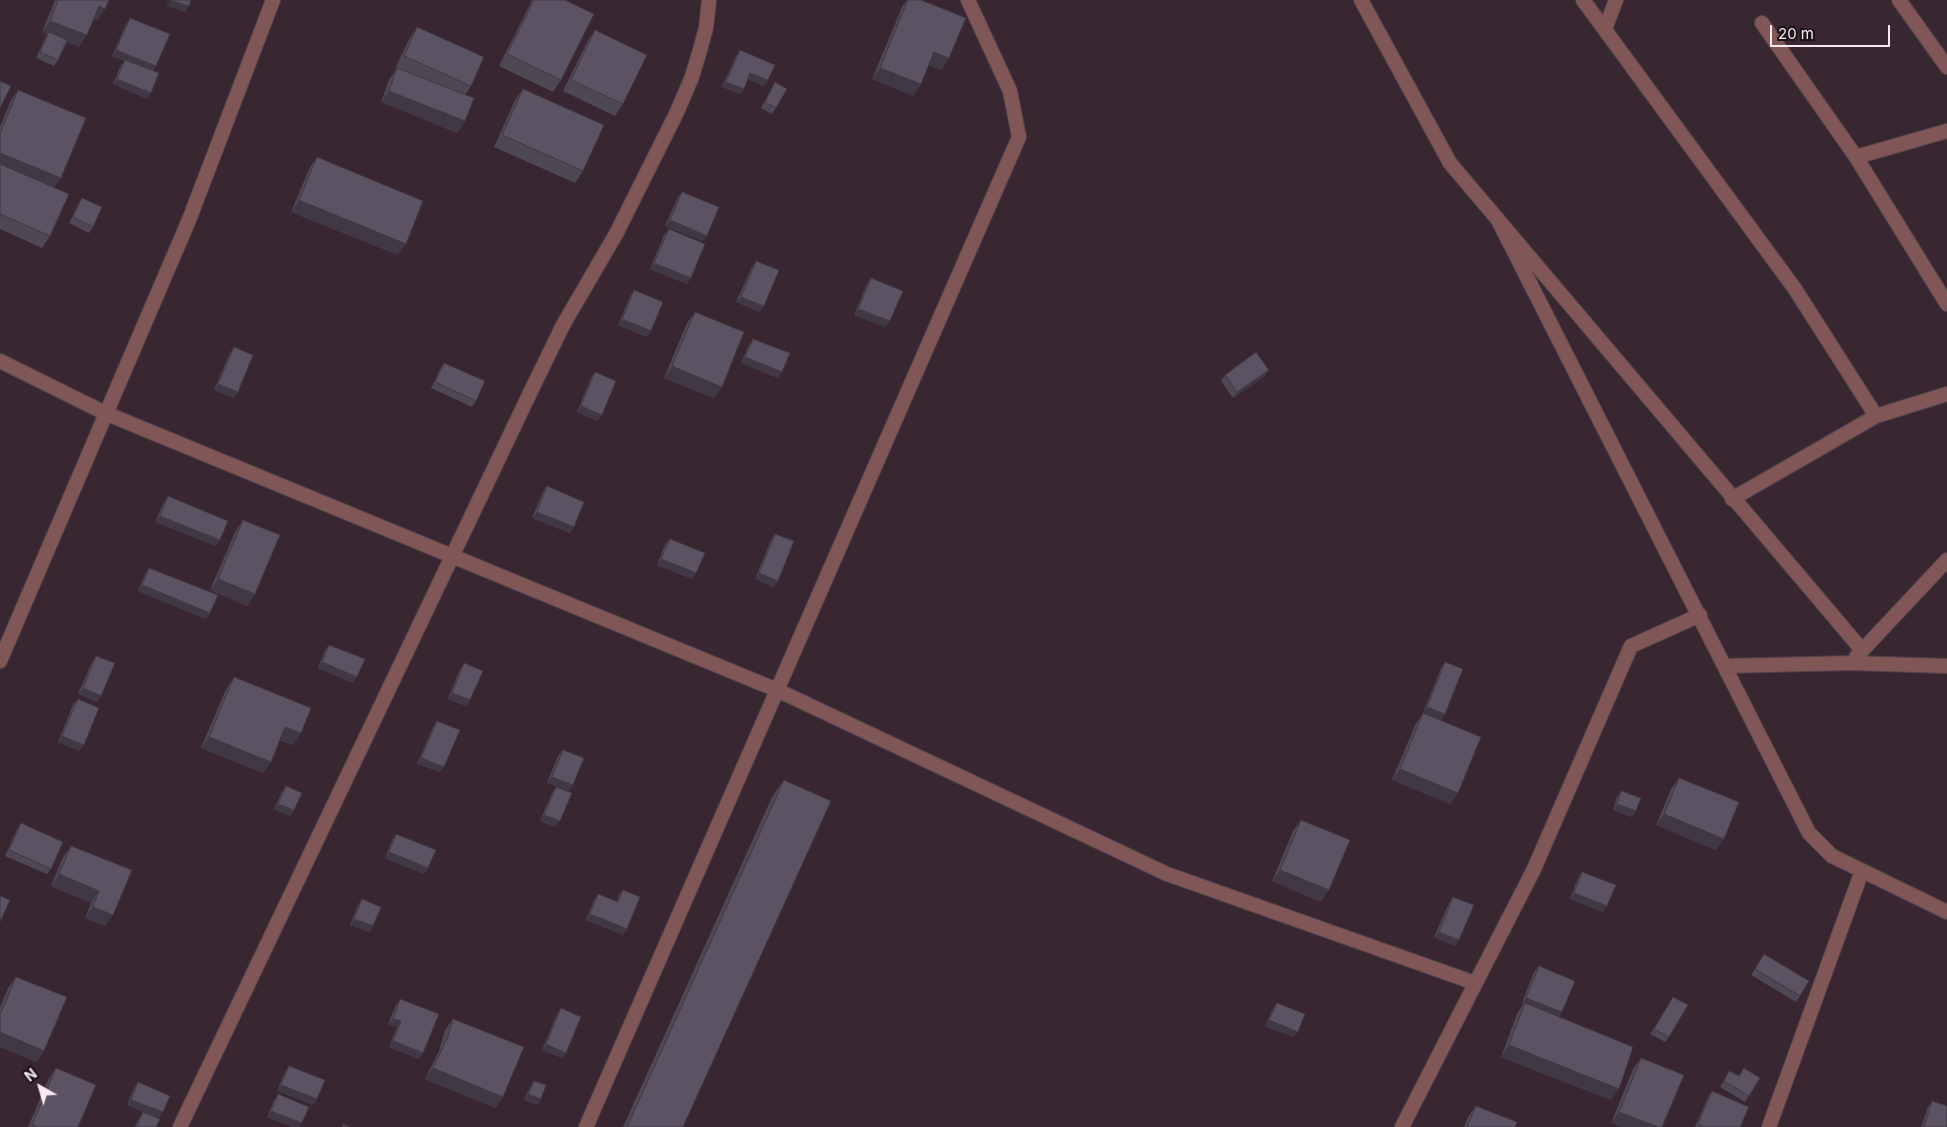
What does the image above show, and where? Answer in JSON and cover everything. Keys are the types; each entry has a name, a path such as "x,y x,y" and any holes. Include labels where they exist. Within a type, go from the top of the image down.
{"street":[{"path":"0,661 76,488 105,413 189,220 273,0"},
{"path":"180,1127 451,556 563,325 616,234 677,112 692,77 700,50 706,28 709,0"},
{"path":"586,1127 1019,137 1010,91 968,0"},
{"path":"1361,0 1450,163 1732,499 1862,650"},
{"path":"1583,0 1796,289 1876,416"},
{"path":"1605,29 1616,0"},
{"path":"1900,0 1947,68"},
{"path":"1762,24 1856,157 1947,304"},
{"path":"1856,157 1947,131"},
{"path":"1498,220 1726,666 1809,833 1832,856 1947,912"},
{"path":"0,361 105,413 778,690 1167,874 1475,983"},
{"path":"1732,499 1876,416 1947,394"},
{"path":"1851,663 1947,560"},
{"path":"1402,1127 1534,869 1631,646 1700,615"},
{"path":"1726,666 1851,663 1947,666"},
{"path":"1769,1127 1862,871"}],"building":[{"path":"58,0 109,0 105,9 99,6 87,35 50,21"},
{"path":"170,0 191,0 189,6"},
{"path":"534,0 565,0 594,14 561,80 507,54"},
{"path":"908,0 921,0 966,18 949,58 934,52 921,84 880,68"},
{"path":"130,18 170,34 156,66 116,50"},
{"path":"417,27 484,57 471,86 404,56"},
{"path":"595,30 647,55 623,104 571,80"},
{"path":"49,32 67,40 58,60 40,52"},
{"path":"740,50 775,65 768,80 750,73 744,89 726,82"},
{"path":"125,60 159,73 151,93 117,79"},
{"path":"397,68 474,98 465,121 389,91"},
{"path":"0,81 11,86 0,108"},
{"path":"775,82 787,89 776,108 765,102"},
{"path":"523,89 604,125 583,171 502,135"},
{"path":"18,90 86,118 61,178 0,153 0,134"},
{"path":"317,157 423,201 406,244 299,200"},
{"path":"0,164 69,194 50,236 0,214"},
{"path":"682,192 719,207 707,236 670,220"},
{"path":"82,198 102,207 93,227 73,217"},
{"path":"669,229 705,244 691,278 654,263"},
{"path":"756,261 779,270 764,306 741,297"},
{"path":"871,278 903,291 890,321 858,309"},
{"path":"634,290 663,302 651,331 622,319"},
{"path":"695,312 744,332 722,387 672,366"},
{"path":"753,339 790,353 782,372 745,357"},
{"path":"234,347 253,355 238,392 218,384"},
{"path":"1256,352 1269,370 1237,392 1225,375"},
{"path":"444,363 485,381 476,401 435,382"},
{"path":"595,372 616,381 602,415 581,406"},
{"path":"547,486 584,502 574,527 537,512"},
{"path":"168,496 228,521 220,540 160,516"},
{"path":"243,520 280,535 255,594 218,579"},
{"path":"775,534 794,541 778,581 759,573"},
{"path":"670,539 705,553 696,573 661,559"},
{"path":"149,568 218,595 210,613 142,585"},
{"path":"329,645 365,659 357,677 322,662"},
{"path":"96,656 115,663 101,696 83,688"},
{"path":"1445,662 1463,669 1445,714 1427,707"},
{"path":"464,663 483,671 470,700 452,693"},
{"path":"234,677 311,708 301,733 285,727 271,762 209,737"},
{"path":"78,699 99,708 84,745 62,736"},
{"path":"1423,713 1481,737 1458,793 1400,769"},
{"path":"437,721 460,730 444,767 421,758"},
{"path":"563,750 584,758 573,785 552,777"},
{"path":"1679,778 1739,802 1724,839 1664,814"},
{"path":"784,780 831,801 683,1127 627,1127"},
{"path":"286,786 302,793 294,810 278,804"},
{"path":"556,787 572,793 560,821 544,815"},
{"path":"1621,791 1641,798 1636,811 1617,804"},
{"path":"1301,820 1350,840 1329,890 1280,870"},
{"path":"21,823 63,842 51,869 9,850"},
{"path":"396,834 436,850 428,868 389,852"},
{"path":"71,846 132,870 113,915 93,907 99,891 59,874"},
{"path":"1582,872 1616,885 1607,906 1574,893"},
{"path":"623,890 640,897 627,929 590,914 598,894 618,902"},
{"path":"0,896 10,900 0,922"},
{"path":"1453,897 1474,905 1459,940 1439,932"},
{"path":"362,899 381,907 373,926 354,919"},
{"path":"1764,954 1809,981 1800,996 1755,969"},
{"path":"1539,966 1575,981 1562,1012 1526,998"},
{"path":"16,977 67,997 44,1051 0,1032 0,1012"},
{"path":"1673,997 1688,1005 1669,1037 1654,1029"},
{"path":"400,999 439,1014 423,1053 393,1041 401,1021 393,1019"},
{"path":"1277,1003 1305,1014 1298,1032 1269,1020"},
{"path":"1525,1003 1633,1047 1619,1089 1509,1045"},
{"path":"561,1008 581,1017 566,1053 546,1044"},
{"path":"453,1019 524,1047 503,1097 433,1068 447,1039"},
{"path":"1641,1058 1684,1075 1662,1127 1619,1112"},
{"path":"289,1066 325,1080 317,1099 281,1085"},
{"path":"56,1068 96,1085 78,1127 38,1127 32,1125"},
{"path":"1744,1068 1760,1078 1749,1096 1724,1081 1729,1071 1739,1076"},
{"path":"534,1081 546,1085 541,1099 528,1094"},
{"path":"138,1082 170,1096 163,1112 131,1100"},
{"path":"1712,1091 1749,1107 1740,1127 1705,1127 1698,1124"},
{"path":"278,1094 309,1107 302,1123 271,1111"},
{"path":"1932,1101 1947,1106 1947,1127 1924,1127"},
{"path":"1476,1106 1517,1122 1515,1127 1467,1127"},
{"path":"143,1112 160,1119 156,1127 137,1127"}]}
